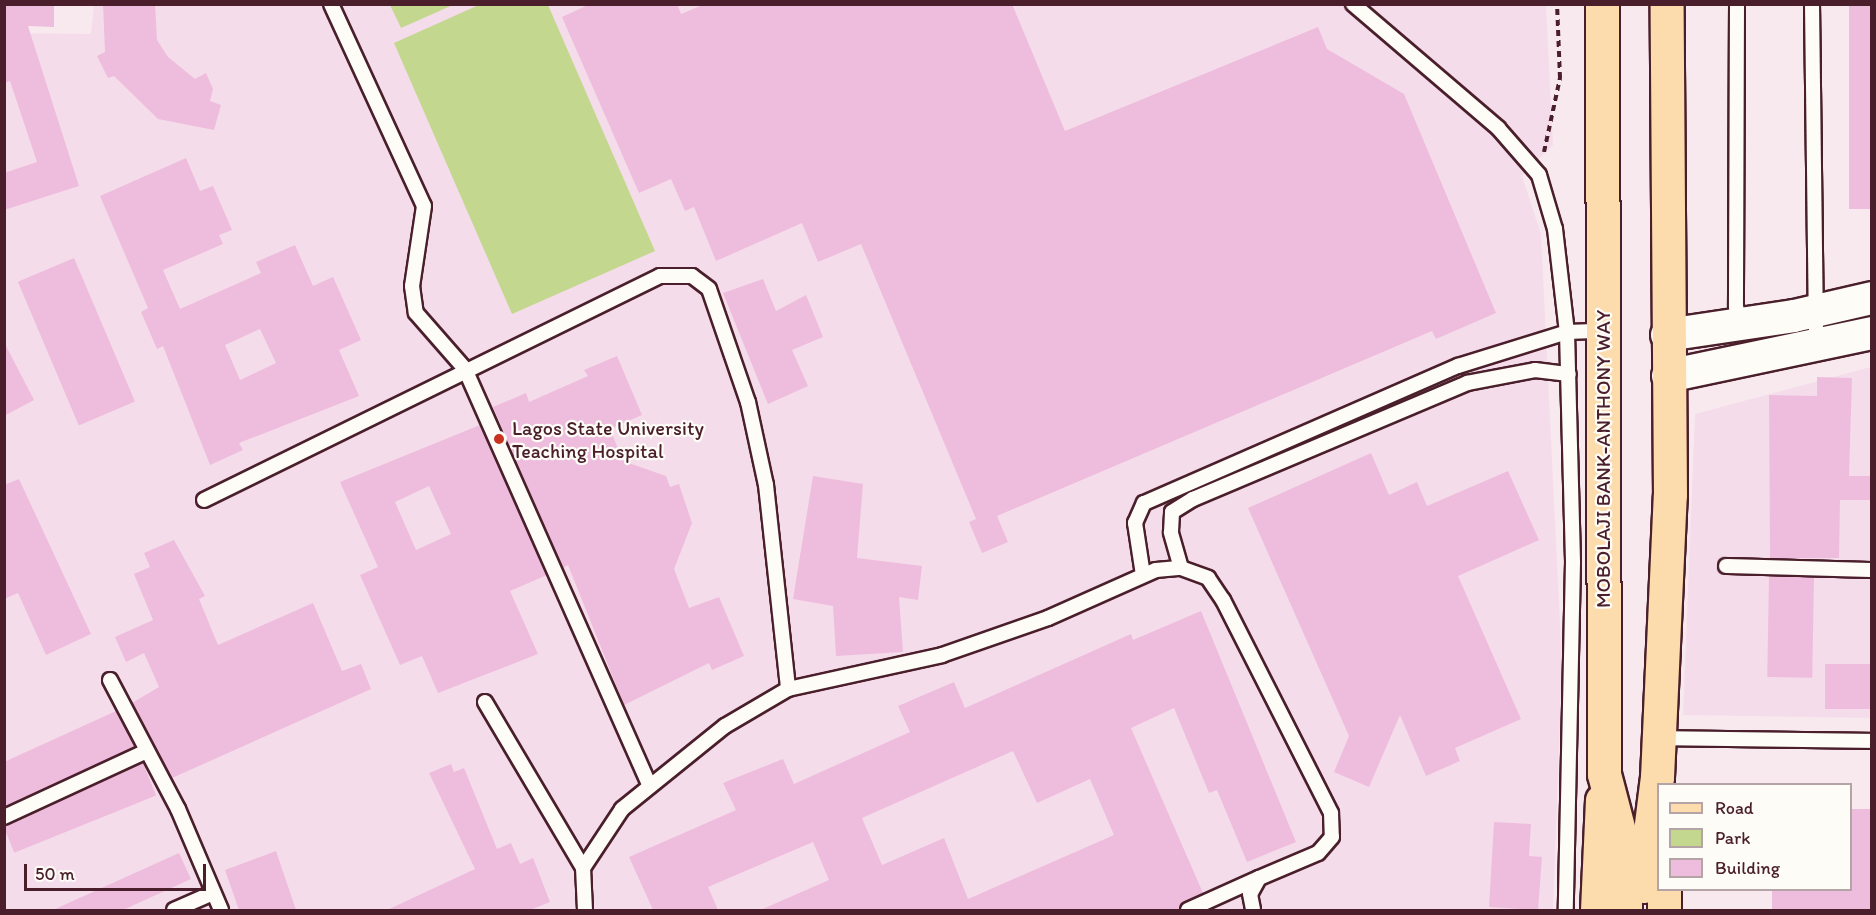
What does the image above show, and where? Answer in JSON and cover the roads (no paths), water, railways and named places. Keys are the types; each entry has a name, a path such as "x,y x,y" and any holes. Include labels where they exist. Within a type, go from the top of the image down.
{"main road":[{"name":"MOBOLAJI BANK-ANTHONY WAY","path":"1602,4 1601,331 1604,774 1634,855 1643,910"},
{"name":"MOBOLAJI BANK-ANTHONY WAY","path":"1658,783 1670,495 1667,334 1667,4"},
{"path":"1597,910 1604,774"},
{"name":"MOBOLAJI BANK-ANTHONY WAY","path":"1625,910 1634,855 1657,788"},
{"path":"1664,891 1664,910"}],"street":[{"path":"1667,334 1742,324 1872,298"},
{"path":"1668,376 1816,347 1872,333"}],"lane":[{"path":"331,4 424,206 412,286 416,313 465,369 650,786"},
{"path":"1353,4 1498,128 1539,175 1555,229 1567,332 1573,562 1566,910"},
{"path":"1737,4 1736,307 1742,324"},
{"path":"1812,4 1816,347"},
{"path":"204,500 465,369 660,276 692,276 709,290 748,402 766,485 788,689"},
{"path":"1143,575 1135,524 1144,503 1458,366 1567,332 1601,331"},
{"path":"1181,568 1171,532 1172,512 1193,499 1467,383 1535,370 1569,374"},
{"path":"1726,566 1872,570"},
{"path":"583,868 598,838 650,786 726,726 788,689 942,655 1048,618 1143,575 1181,568 1208,578 1223,600 1331,813 1332,837 1318,853 1188,910"},
{"path":"110,680 147,751 221,910"},
{"path":"485,702 583,868 585,910"},
{"path":"1659,738 1872,741"},
{"path":"4,817 147,751"},
{"path":"1253,910 1250,894 1259,878"},
{"path":"174,910 213,893"}],"place":[{"name":"Lagos State University Teaching Hospital","path":"499,439"}]}
